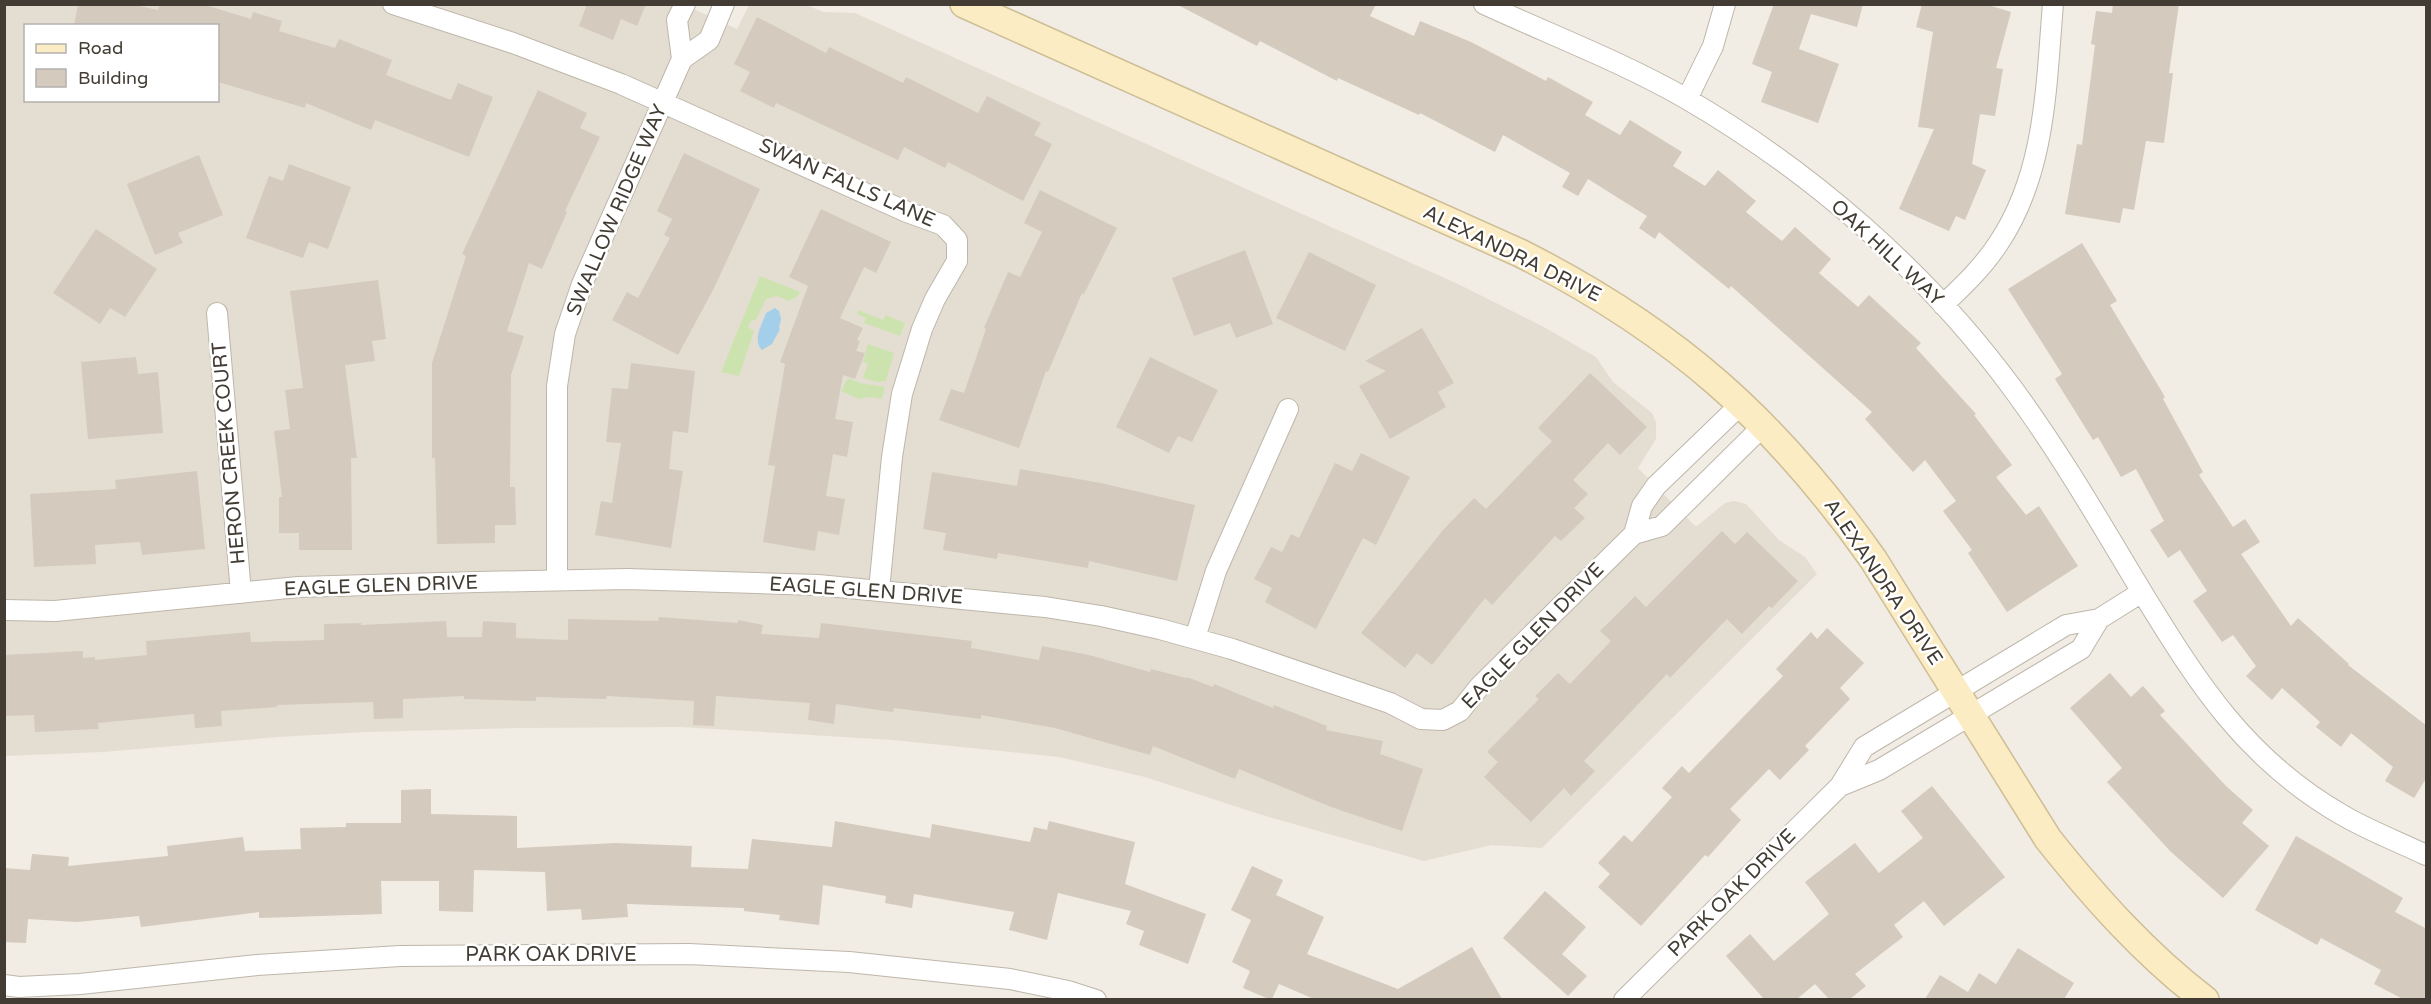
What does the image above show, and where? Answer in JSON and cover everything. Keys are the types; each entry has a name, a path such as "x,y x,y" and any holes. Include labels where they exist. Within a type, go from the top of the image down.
{"street":[{"name":"SWAN FALLS LANE","path":"393,4 535,51 621,84 907,212 943,225 957,240 957,261 935,299 922,329 903,394 892,457 879,590"},
{"path":"685,4 677,20 682,59 709,40 724,4"},
{"name":"ALEXANDRA DRIVE","path":"963,4 1551,269 1589,290 1666,340 1742,403 1819,487 1873,559 2048,839 2079,878 2147,951 2205,999"},
{"name":"OAK HILL WAY","path":"1484,4 1656,82 1687,99 1732,127 1824,194 1869,232 1943,305 1981,349 2037,421 2212,701 2255,749 2283,774 2344,816 2427,855"},
{"path":"1687,99 1713,46 1725,4"},
{"path":"1943,305 1982,265 1998,243 2023,197 2041,133 2053,4"},
{"name":"SWALLOW RIDGE WAY","path":"557,580 558,386 565,334 582,284 682,59"},
{"name":"HERON CREEK COURT","path":"217,313 241,593"},
{"name":"EAGLE GLEN DRIVE","path":"1634,534 1642,506 1656,486 1742,403"},
{"path":"1195,638 1216,571 1288,409"},
{"name":"EAGLE GLEN DRIVE","path":"4,610 55,610 298,587 557,580 722,581 818,585 990,600 1067,610 1140,624 1195,638 1390,703 1420,719 1443,720 1460,711 1480,686 1634,534 1662,526 1764,425"},
{"path":"1680,462 1704,486"},
{"path":"1955,692 2066,625 2099,619 2142,592"},
{"path":"1970,716 2081,649 2099,619"},
{"path":"2027,648 2042,672"},
{"name":"PARK OAK DRIVE","path":"1624,999 1840,786 1864,747 1955,692"},
{"name":"PARK OAK DRIVE","path":"1840,786 1879,771 1970,716"},
{"path":"1895,728 1910,752"},
{"name":"PARK OAK DRIVE","path":"4,985 20,987 80,984 257,965 400,956 689,954 849,962 1010,979 1096,999"}],"shaded area":[{"path":"683,4 737,29 749,5 807,5 823,12 855,13 1458,284 1542,326 1596,357 1613,382 1652,413 1656,422 1656,439 1638,468 1694,525 1697,526 1725,503 1734,501 1746,504 1779,540 1805,557 1817,574 1542,848 1491,845 1424,861 1259,814 1145,777 1059,757 893,740 681,727 519,728 365,732 103,752 5,756 4,5"}],"green space":[{"path":"760,276 800,292 798,296 789,301 777,296 766,299 756,320 751,321 748,327 754,331 739,376 721,372"},
{"path":"858,310 883,320 886,315 905,323 900,336 864,323 866,318 857,314"},
{"path":"868,344 894,353 886,381 877,382 863,378 868,364 863,362"},
{"path":"848,378 860,383 885,387 882,399 870,397 859,399 841,391"}],"water":[{"path":"775,308 779,311 781,319 780,329 772,344 762,350 758,342 759,332 766,313"}],"building":[{"path":"78,4 130,4 158,10 160,4 202,4 251,19 253,12 282,21 279,31 335,48 339,39 392,60 386,75 451,100 458,83 493,97 469,157 375,120 371,130 306,103 305,108 219,82 219,24 74,24"},
{"path":"587,4 646,4 637,26 621,19 613,40 579,26"},
{"path":"1176,4 1376,4 1370,16 1414,36 1420,21 1471,42 1546,81 1548,77 1593,102 1585,115 1620,135 1630,120 1682,152 1673,166 1705,186 1718,170 1756,201 1746,212 1782,241 1795,227 1831,259 1819,273 1858,307 1869,295 1921,343 1916,348 1976,414 1974,415 2012,465 1996,477 2026,515 2039,506 2078,566 2007,612 1968,553 1972,550 1943,511 1956,501 1925,460 1913,472 1865,419 1872,412 1731,286 1729,289 1659,232 1655,239 1639,228 1647,216 1588,179 1578,196 1562,187 1570,173 1503,135 1495,152 1420,113 1419,115 1338,78 1337,81 1260,41 1257,46"},
{"path":"1774,4 1863,4 1857,27 1811,14 1799,49 1839,64 1818,123 1761,102 1772,72 1752,64"},
{"path":"1922,4 1985,4 2011,12 1996,68 2003,69 1995,116 1980,114 1972,164 1986,170 1965,220 1956,216 1949,231 1899,209 1934,129 1918,127 1933,32 1916,27"},
{"path":"2113,4 2179,4 2169,73 2173,73 2164,143 2146,141 2134,210 2123,208 2120,223 2065,214 2077,144 2082,145 2095,45 2091,44 2096,11 2112,13"},
{"path":"757,17 826,53 829,47 903,83 906,77 978,113 987,96 1041,123 1034,135 1052,144 1023,201 948,162 945,168 904,147 898,160 776,103 774,108 740,91 750,72 734,64"},
{"path":"538,90 587,113 580,128 600,137 565,211 567,212 542,269 529,263 507,331 524,336 511,375 510,487 515,487 516,525 495,525 495,543 437,544 435,458 432,458 432,363 466,256 462,254"},
{"path":"684,153 760,189 714,288 678,355 612,320 627,292 638,298 670,238 664,235 672,219 657,211"},
{"path":"199,155 223,215 178,233 183,243 155,255 127,184"},
{"path":"289,164 351,187 328,249 309,242 303,258 246,238 269,176 283,181"},
{"path":"1040,190 1117,228 1084,294 1082,293 1048,372 1046,371 1019,448 939,420 951,389 964,393 986,329 984,328 1008,272 1020,277 1042,232 1024,223"},
{"path":"821,209 891,242 876,273 864,267 840,318 863,328 857,340 860,341 856,351 865,353 855,379 843,375 835,419 853,422 847,457 833,454 826,496 845,499 839,535 818,531 815,551 763,542 775,466 768,465 785,364 780,362 808,286 789,277"},
{"path":"96,229 157,269 125,317 110,308 100,324 53,293"},
{"path":"2082,243 2117,301 2110,305 2165,397 2163,399 2203,472 2199,475 2233,527 2245,519 2260,542 2241,554 2291,626 2298,618 2348,665 2427,726 2427,777 2414,798 2385,781 2393,767 2351,733 2341,747 2316,727 2320,722 2282,688 2272,700 2246,676 2256,666 2233,635 2222,642 2193,601 2207,591 2180,550 2168,558 2150,530 2164,521 2136,469 2121,477 2098,437 2093,440 2055,379 2062,374 2008,289"},
{"path":"1245,250 1273,324 1236,338 1230,323 1194,336 1172,278"},
{"path":"1309,252 1376,285 1345,351 1276,318"},
{"path":"378,280 386,339 372,341 375,361 345,365 357,458 351,458 352,550 299,550 299,533 279,533 279,497 282,497 274,431 290,429 285,390 303,388 290,291"},
{"path":"1422,328 1454,383 1438,392 1446,407 1390,439 1359,386 1386,371 1365,361"},
{"path":"136,357 138,374 158,372 163,433 88,439 81,362"},
{"path":"1150,357 1218,390 1192,442 1178,436 1169,453 1116,427"},
{"path":"631,363 695,371 688,433 673,431 669,469 683,471 671,548 595,535 601,501 612,503 621,443 606,442 612,388 628,389"},
{"path":"1590,373 1647,427 1620,455 1608,443 1573,480 1588,494 1574,508 1585,518 1561,541 1555,536 1492,605 1485,598 1432,665 1417,653 1405,668 1361,633 1443,530 1474,498 1486,509 1552,441 1538,428"},
{"path":"1361,453 1410,477 1376,545 1363,538 1316,629 1265,602 1272,588 1254,579 1271,547 1282,552 1291,534 1299,538 1335,463 1352,471"},
{"path":"1020,469 1101,483 1195,505 1177,581 1089,561 1088,568 998,553 997,559 943,550 946,533 923,529 932,472 1017,486"},
{"path":"197,471 205,549 142,555 140,542 95,545 96,564 34,567 30,494 116,489 115,480"},
{"path":"1722,531 1735,544 1747,532 1798,581 1742,634 1727,619 1670,678 1667,674 1584,761 1595,771 1571,796 1564,788 1531,822 1484,777 1498,762 1487,752 1539,699 1535,696 1558,673 1570,684 1611,641 1600,631 1635,596 1646,607"},
{"path":"659,617 738,623 738,620 763,625 761,634 819,638 821,623 972,641 971,648 1039,660 1042,646 1089,655 1150,672 1151,669 1187,677 1213,687 1214,684 1273,708 1274,705 1327,726 1326,730 1383,741 1380,754 1423,769 1402,831 1331,807 1239,769 1235,779 1153,746 1150,755 1055,728 981,715 981,719 894,708 893,712 836,704 834,724 808,720 810,703 716,696 714,726 693,725 694,701 607,696 606,699 536,697 536,701 464,699 464,696 403,699 403,718 374,719 373,702 277,705 277,707 221,711 222,726 195,728 194,714 98,723 99,729 35,732 34,715 4,716 4,655 83,651 83,658 95,657 95,660 147,655 146,641 250,632 251,642 324,640 324,624 361,623 361,625 446,621 447,637 482,637 483,621 516,623 516,638 568,640 568,619 658,621"},
{"path":"1827,628 1864,663 1840,688 1850,699 1805,746 1809,750 1780,780 1769,769 1730,809 1741,820 1708,857 1705,855 1641,926 1598,887 1610,874 1598,863 1624,835 1632,842 1672,797 1662,788 1682,766 1689,773 1783,676 1776,669 1811,632 1817,639"},
{"path":"2110,673 2131,697 2143,686 2165,711 2160,715 2226,786 2253,810 2242,823 2269,846 2223,898 2170,851 2107,782 2122,768 2070,708"},
{"path":"1932,786 2005,877 1944,926 1924,901 1894,925 1903,937 1855,974 1866,986 1850,999 1829,999 1815,984 1797,999 1764,999 1726,956 1750,934 1774,961 1829,914 1805,882 1855,843 1879,873 1923,838 1901,811"},
{"path":"431,789 431,814 517,816 517,848 615,843 692,846 691,867 748,869 752,839 832,847 835,821 930,838 932,824 1030,842 1034,827 1047,830 1049,821 1135,842 1125,884 1206,914 1188,964 1139,945 1144,931 1126,924 1131,911 1058,893 1047,940 1009,930 1014,912 914,894 912,908 885,903 886,896 823,885 819,925 779,920 780,915 744,911 744,908 627,904 628,917 582,920 581,909 547,911 545,872 474,870 473,912 439,911 439,881 381,881 382,914 259,918 259,912 141,927 139,916 77,922 28,919 26,943 4,942 4,868 30,870 32,854 69,857 68,866 168,856 167,846 243,837 245,851 301,849 300,828 346,827 346,823 401,823 401,790"},
{"path":"2296,836 2403,898 2395,912 2427,929 2427,999 2403,999 2374,984 2381,970 2321,938 2317,945 2255,910"},
{"path":"1252,866 1283,880 1276,895 1324,917 1307,954 1398,989 1472,947 1502,999 1314,999 1279,984 1272,999 1269,999 1243,988 1250,971 1232,962 1251,920 1231,910"},
{"path":"1545,891 1586,927 1562,954 1587,976 1568,996 1503,938"},
{"path":"2018,948 2074,983 2064,999 1925,999 1940,975 1968,992 1979,973 1996,984"}]}
